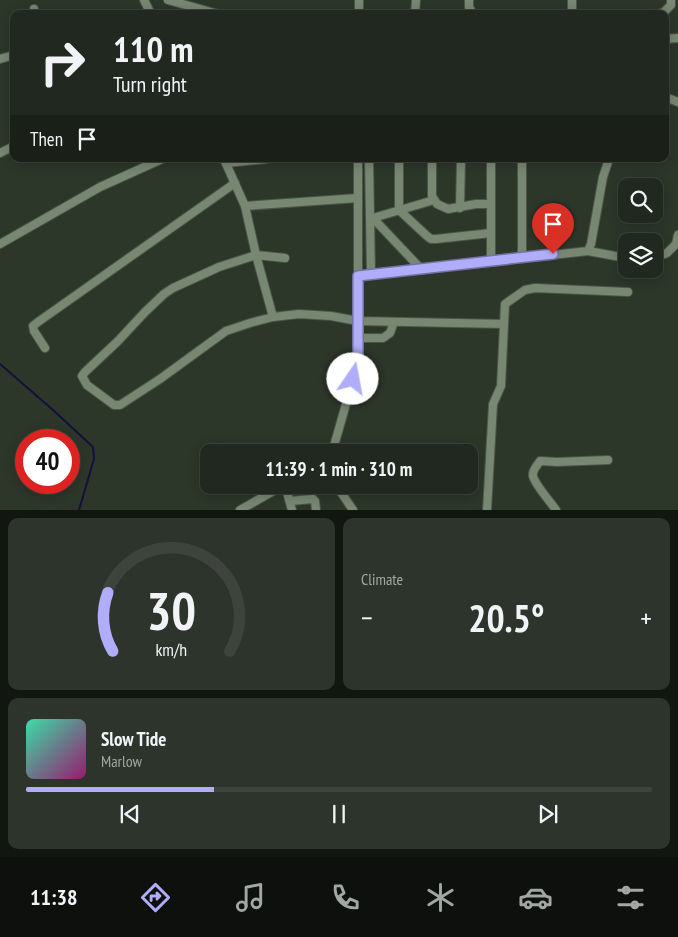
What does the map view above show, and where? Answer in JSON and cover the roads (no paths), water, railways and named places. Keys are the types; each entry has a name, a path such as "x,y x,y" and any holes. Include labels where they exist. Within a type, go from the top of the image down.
{"street":[{"path":"168,0 204,10"},
{"path":"180,3 183,10"},
{"path":"0,244 100,187 155,162"},
{"path":"225,162 245,206 273,317"},
{"path":"335,444 358,362 358,162"},
{"path":"369,162 371,275"},
{"path":"399,162 399,210 431,239 491,233"},
{"path":"432,162 432,196 437,204 448,209 476,204 491,204"},
{"path":"460,208 461,162"},
{"path":"491,162 491,262"},
{"path":"522,162 522,258"},
{"path":"588,251 591,244 602,177 607,162"},
{"path":"45,348 34,332 33,326 235,183"},
{"path":"245,206 358,198"},
{"path":"371,217 434,200"},
{"path":"371,217 422,270"},
{"path":"663,255 676,244 678,235"},
{"path":"358,276 588,251 618,257"},
{"path":"285,258 256,255 219,267 173,288 145,312 85,372 82,376 87,385 114,405 120,405 160,379 226,331 273,317 306,314 358,321 504,324"},
{"path":"487,510 493,404 501,386 505,304 525,290 535,288 628,292"},
{"path":"358,338 383,338 390,333 394,322"},
{"path":"556,510 533,476 540,462 608,460"},
{"path":"240,510 269,494"},
{"path":"342,494 353,510"},
{"path":"291,505 313,499 316,510"}],"waterway":[{"path":"0,364 93,447 94,459 79,510"}]}
